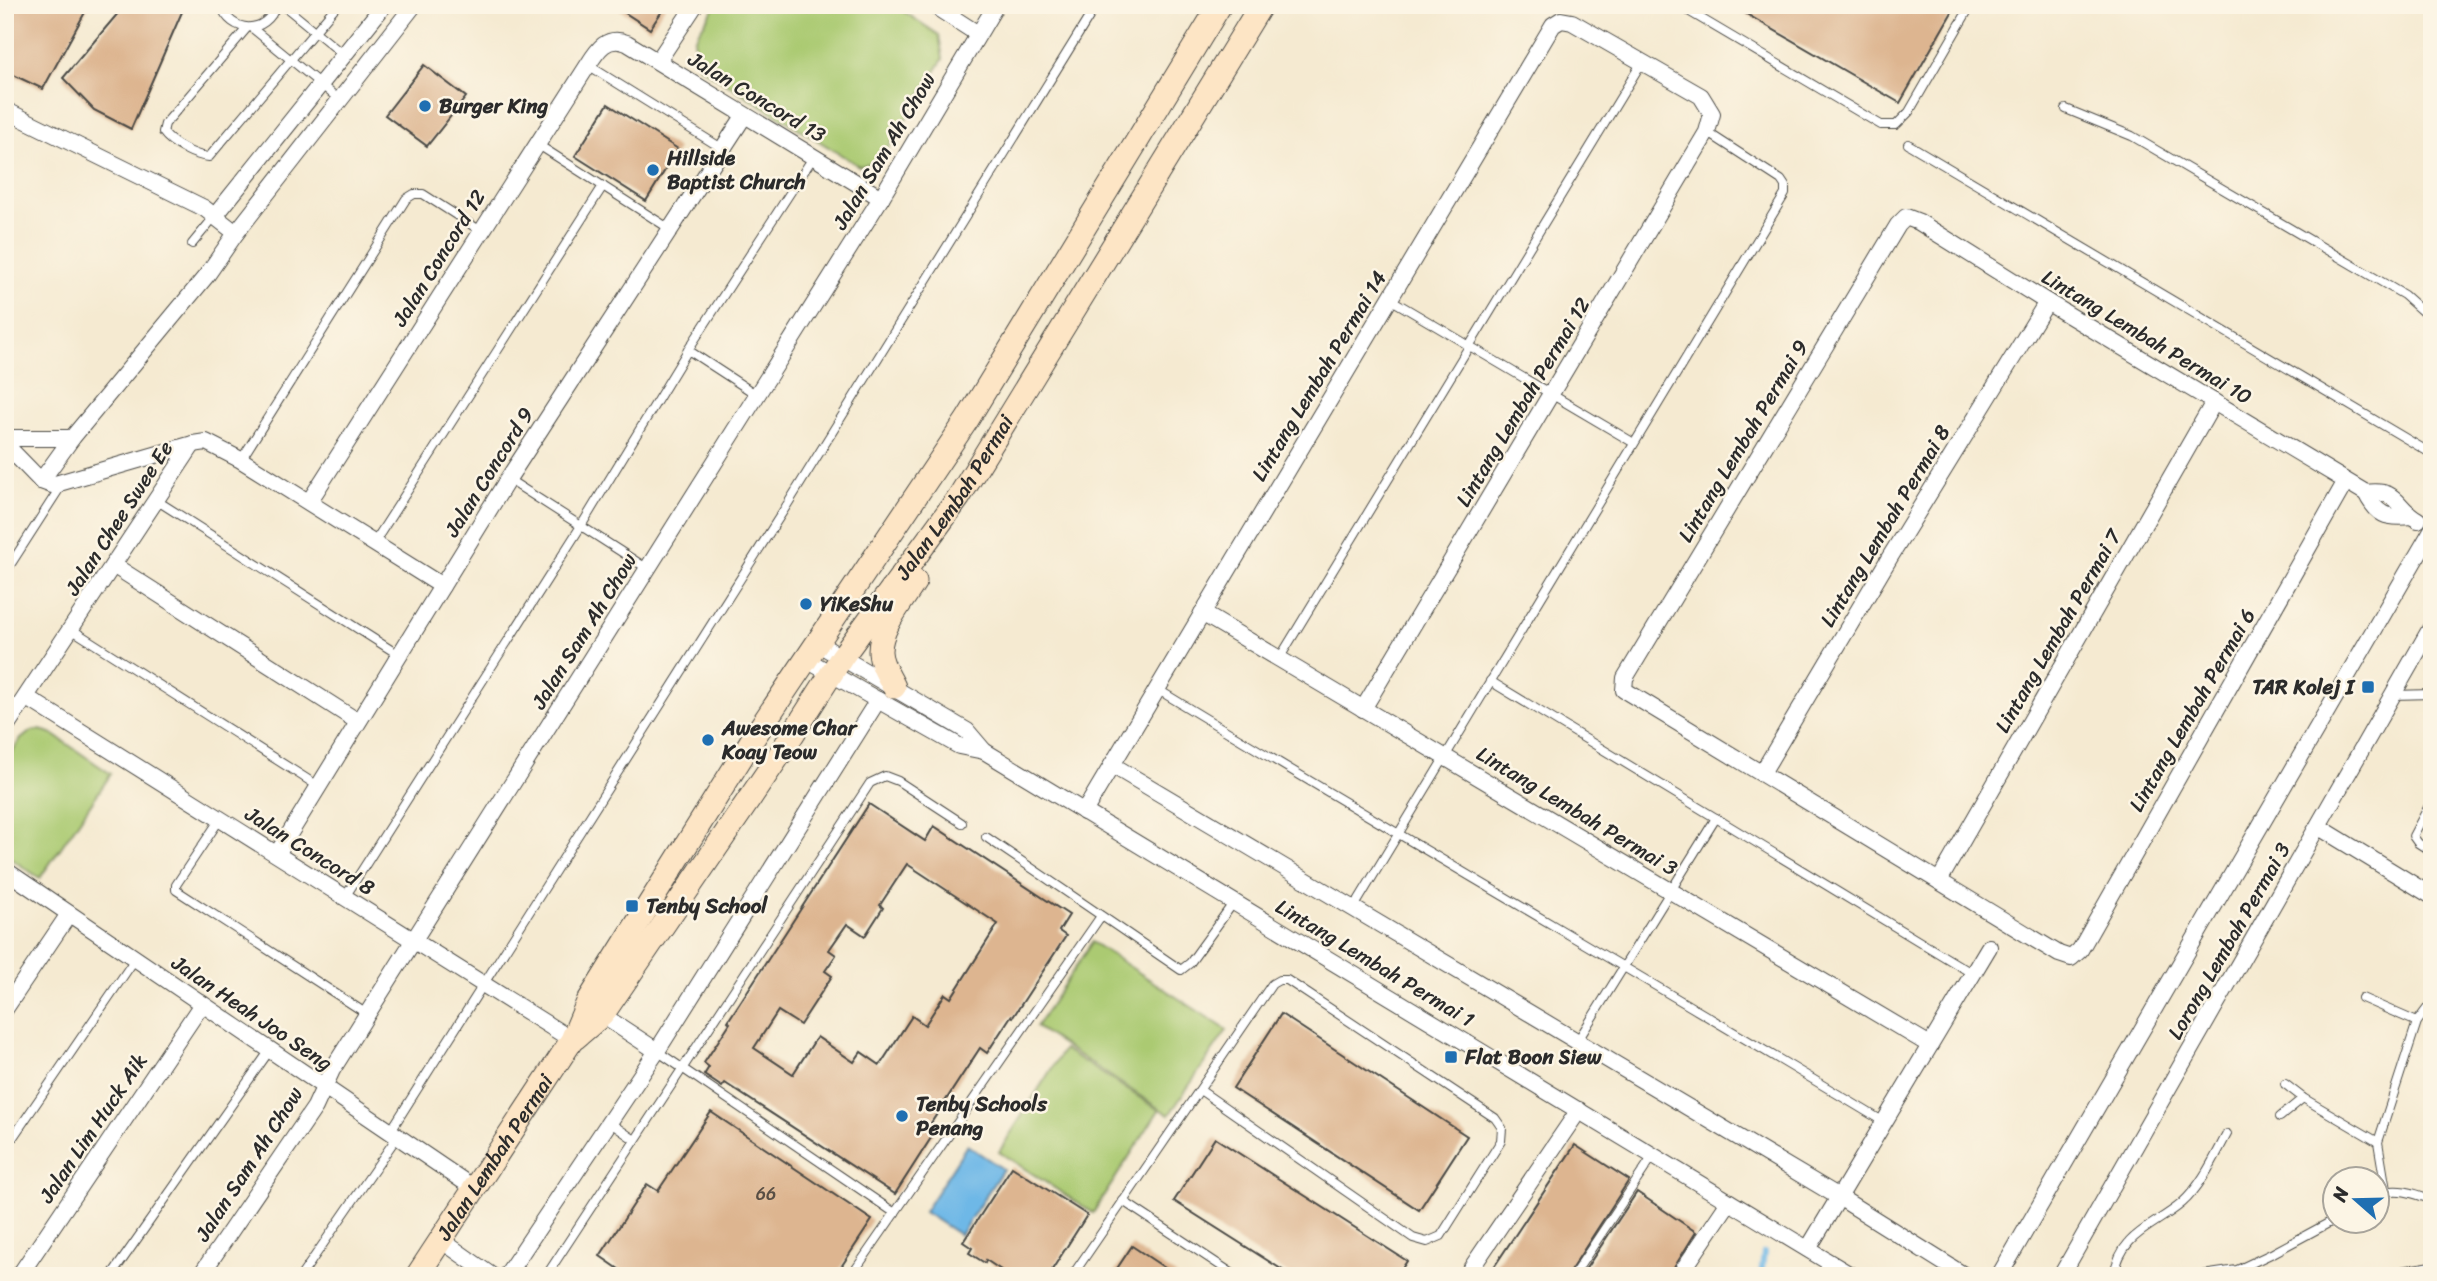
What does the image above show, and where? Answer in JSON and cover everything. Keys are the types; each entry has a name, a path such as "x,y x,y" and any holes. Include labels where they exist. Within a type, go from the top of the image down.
{"main road":[{"name":"Jalan Lembah Permai","path":"417,1276 572,1040 589,1002 751,740 967,420 1220,5"},
{"name":"Jalan Lembah Permai","path":"572,1040 602,1016 837,666 958,498 1261,5"},
{"path":"886,694 881,641 889,622 929,558 958,498"}],"street":[{"path":"215,216 384,5"},
{"path":"41,481 72,438 207,275 236,233 414,5"},
{"path":"658,61 695,5"},
{"path":"933,5 978,34"},
{"name":"Jalan Sam Ah Chow","path":"201,1276 315,1107 332,1070 881,198 996,5"},
{"name":"Lintang Lembah Permai 14","path":"1084,812 1553,25 1561,20 1572,22 1642,62"},
{"name":"Jalan Concord 13","path":"609,41 618,39 627,43 881,198"},
{"name":"Jalan Concord 12","path":"309,502 587,65 602,45 609,41"},
{"name":"Lintang Lembah Permai 12","path":"1363,709 1707,132 1712,114 1701,96 1642,62"},
{"path":"5,110 192,202 236,233"},
{"name":"Jalan Concord 9","path":"277,854 508,479 744,116"},
{"name":"Lintang Lembah Permai 10","path":"1906,217 1919,222 2365,493 2381,491 2400,503 2411,516 2432,528"},
{"name":"Lintang Lembah Permai 9","path":"1762,773 1623,690 1625,678 1898,225 1906,217"},
{"name":"Lintang Lembah Permai 8","path":"1762,773 1890,556 2047,302"},
{"name":"Lintang Lembah Permai 7","path":"1940,881 2214,402"},
{"path":"5,438 72,438"},
{"path":"193,444 206,442 241,460 442,586"},
{"path":"5,444 41,481 52,485 63,483"},
{"name":"Jalan Chee Swee Ee","path":"63,483 193,444"},
{"name":"Jalan Chee Swee Ee","path":"5,728 193,444"},
{"name":"Lintang Lembah Permai 6","path":"1940,881 2059,954 2071,958 2080,950 2346,481"},
{"path":"1999,1276 2432,528"},
{"path":"113,565 357,721"},
{"name":"Lintang Lembah Permai 3","path":"1202,613 1930,1045"},
{"name":"Lorong Lembah Permai 3","path":"2061,1276 2432,626"},
{"name":"Lintang Lembah Permai 1","path":"811,651 886,694 967,731 984,751 1852,1276"},
{"path":"506,1276 657,1051 886,694"},
{"name":"Jalan Concord 8","path":"26,697 572,1040"},
{"name":"Lintang Lembah Permai 1","path":"1112,765 1839,1197 1965,1276"},
{"path":"1762,773 1940,881"},
{"path":"2319,827 2432,896"},
{"name":"Jalan Heah Joo Seng","path":"7,875 69,914 475,1189"},
{"path":"5,1009 69,914"},
{"path":"1808,1249 1989,947"},
{"name":"Jalan Lim Huck Aik","path":"19,1276 202,1004"},
{"path":"602,1016 657,1051"},
{"path":"1466,1276 1578,1110"},
{"path":"1679,1276 1729,1202"},
{"path":"441,1240 492,1276"}],"lane":[{"path":"220,5 231,22 250,28 341,100"},
{"path":"337,5 315,33 293,61 209,157 202,157 167,139 163,132 165,124 250,28 262,24 282,6 315,33 345,56"},
{"path":"1682,5 1881,124 1896,125 1909,112 1970,5"},
{"path":"301,1276 394,1134 483,984 794,494 1094,9"},
{"path":"1279,659 1642,62"},
{"path":"587,65 723,149"},
{"path":"2066,109 2144,143 2404,295 2432,320"},
{"path":"1353,909 1785,194 1785,186 1780,180 1707,132"},
{"path":"537,144 670,229"},
{"path":"1908,144 2432,454"},
{"path":"345,897 581,526 688,350 814,156"},
{"path":"374,543 603,186"},
{"path":"241,460 406,199 414,194 423,194 481,231"},
{"path":"192,244 215,216"},
{"path":"1390,299 1634,443"},
{"path":"688,350 757,395"},
{"path":"508,479 648,569"},
{"path":"5,573 63,483"},
{"path":"156,500 399,655"},
{"path":"71,629 318,786"},
{"path":"1490,681 1973,974"},
{"path":"1157,689 1398,835 1623,965 1884,1122"},
{"path":"2393,695 2432,694"},
{"path":"545,1276 870,783 885,776 898,781 962,822"},
{"path":"2432,800 2413,836 2418,843 2432,852"},
{"path":"1577,1042 1716,818"},
{"path":"220,819 176,885 176,891 368,1014"},
{"path":"986,837 1181,970 1190,963 1234,902"},
{"path":"851,1276 1101,916"},
{"path":"5,1149 135,959"},
{"path":"1072,1276 1272,984 1279,980 1287,980 1494,1118 1502,1128 1501,1141 1441,1237 1427,1242 1413,1238 1200,1090"},
{"path":"2362,998 2417,1022"},
{"path":"2382,1166 2378,1142 2417,1022 2432,1002"},
{"path":"111,1276 270,1050"},
{"path":"657,1051 895,1213"},
{"path":"2285,1084 2303,1098 2378,1142"},
{"path":"2280,1117 2303,1098"},
{"path":"610,1122 635,1140"},
{"path":"2114,1276 2123,1249 2135,1234 2182,1203 2196,1187 2227,1134"},
{"path":"1573,1276 1653,1156"},
{"path":"2392,1190 2404,1191 2432,1200"},
{"path":"1123,1200 1236,1276"},
{"path":"2196,1276 2237,1270 2322,1227"},
{"path":"2390,1276 2389,1273 2432,1266"}],"green space":[{"path":"716,5 894,5 939,35 943,59 879,162 859,166 698,66 694,39"},
{"path":"31,731 51,733 111,774 40,878 5,855 5,762 20,740"},
{"path":"1092,942 1227,1030 1169,1115 1036,1027"},
{"path":"1064,1049 1159,1110 1093,1213 999,1152"}],"water":[{"path":"967,1145 1003,1169 960,1235 924,1212"}],"building":[{"path":"5,5 89,5 43,89 5,71"},
{"path":"125,5 185,5 131,129 94,110 63,78"},
{"path":"613,5 666,5 650,29"},
{"path":"1731,5 1956,5 1900,103"},
{"name":"Burger King","path":"424,65 466,97 427,146 385,115"},
{"path":"608,104 678,149 646,201 575,156"},
{"path":"869,804 925,841 934,826 1069,915 1059,931 1066,936 987,1053 980,1048 931,1123 938,1127 895,1194 725,1083 722,1087 704,1075 709,1067 704,1063 730,1023 728,1021","holes":["907,864 998,924 951,998 945,994 925,1025 912,1016 880,1065 861,1052 854,1062 817,1037 793,1074 754,1048 778,1011 800,1025 832,976 825,971 836,955 829,950 847,924 865,936 883,908 880,905"]},
{"path":"1281,1014 1467,1136 1419,1210 1233,1088"},
{"path":"711,1112 872,1220 835,1276 629,1276 600,1256 647,1184 658,1191"},
{"path":"1215,1138 1407,1261 1397,1276 1292,1276 1174,1201"},
{"path":"1575,1145 1629,1180 1567,1276 1488,1276"},
{"path":"1012,1167 1087,1215 1048,1276 1010,1276 986,1260 985,1263 969,1253 972,1248 963,1242"},
{"path":"1637,1192 1696,1232 1669,1276 1581,1276"},
{"path":"1132,1246 1177,1276 1112,1276"}],"waterway":[{"path":"1761,1276 1764,1253"}],"place":[{"name":"Burger King","path":"425,106"},
{"name":"Hillside Baptist Church","path":"653,170"},
{"name":"YiKeShu","path":"806,604"},
{"name":"TAR Kolej I","path":"2368,687"},
{"name":"Awesome Char Koay Teow","path":"708,740"},
{"name":"Tenby School","path":"632,906"},
{"name":"Flat Boon Siew","path":"1451,1057"},
{"name":"Tenby Schools Penang","path":"902,1116"}]}
